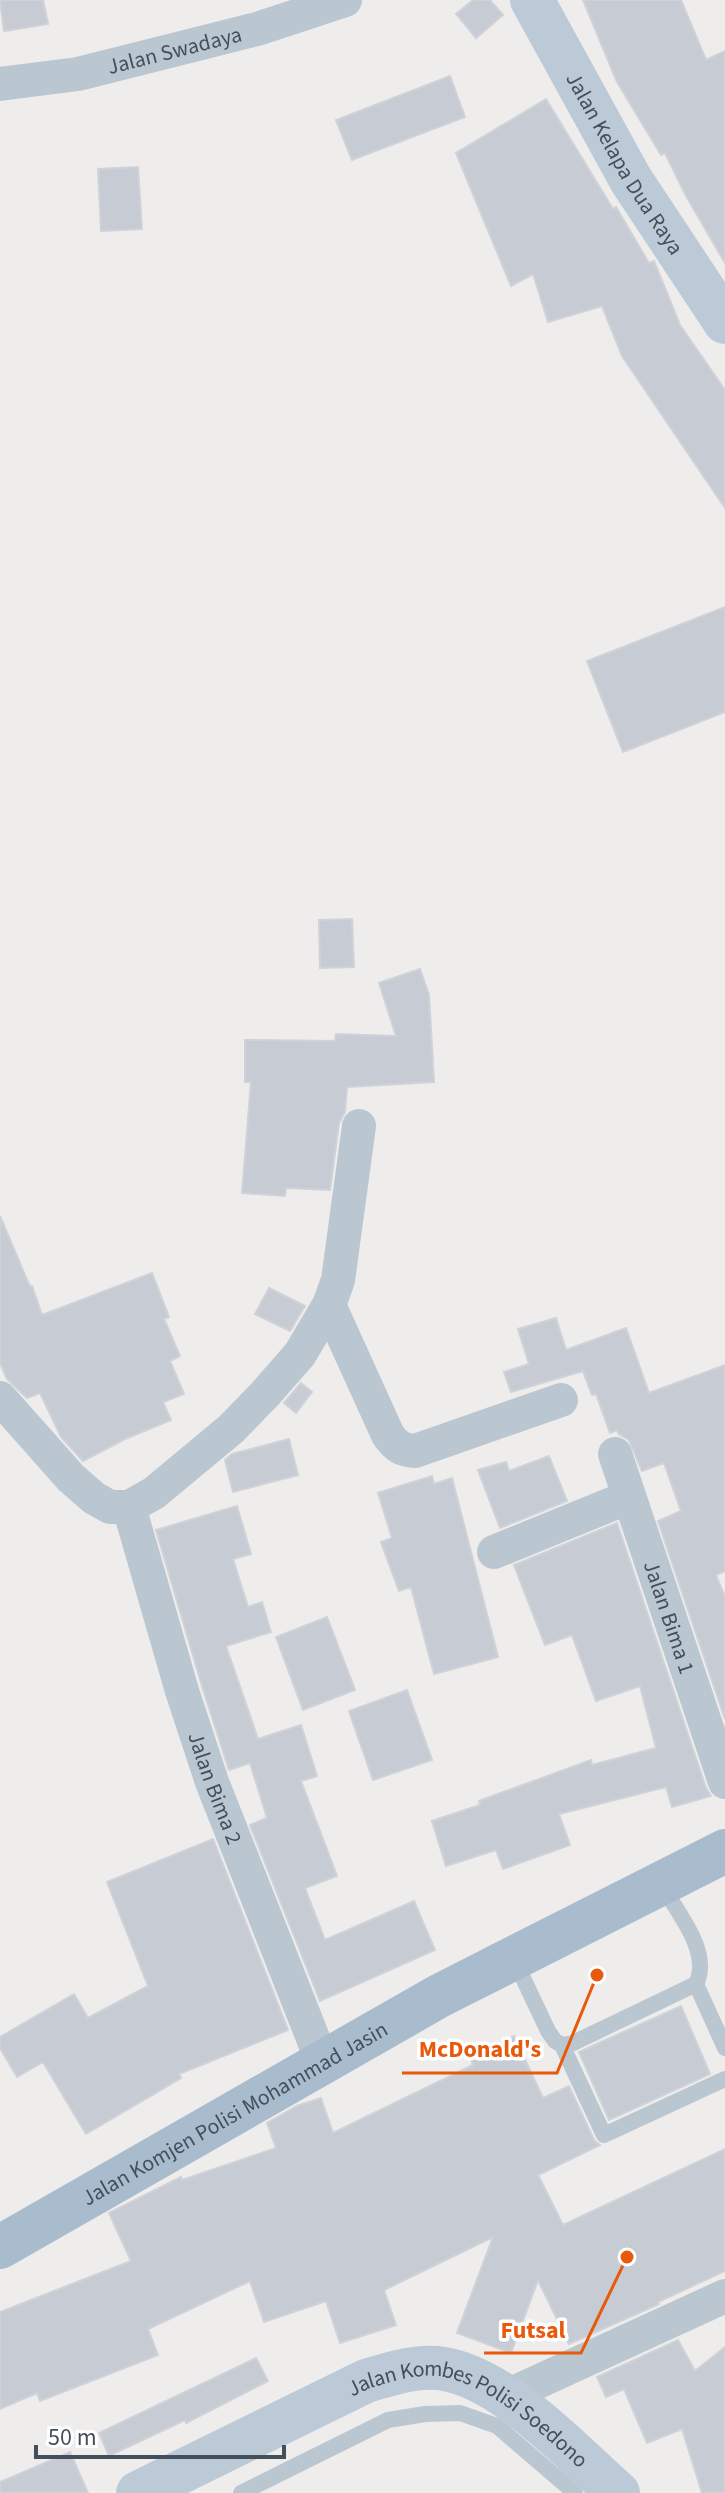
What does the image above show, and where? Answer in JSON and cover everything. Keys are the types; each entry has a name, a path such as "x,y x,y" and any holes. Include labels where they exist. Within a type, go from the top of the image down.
{"main road":[{"name":"Jalan Komjen Polisi Mohammad Jasin","path":"0,2247 322,2061 513,1957 725,1851"}],"street":[{"name":"Jalan Swadaya","path":"0,84 78,74 257,29 345,0"},
{"name":"Jalan Kelapa Dua Raya","path":"532,0 631,180 725,322"},
{"path":"0,1398 71,1478 94,1498 110,1507 129,1507 154,1493 231,1429 300,1354 329,1305 338,1280 359,1126"},
{"path":"329,1305 388,1435 395,1445 404,1450 415,1451 561,1400"},
{"name":"Jalan Bima 1","path":"615,1454 725,1782"},
{"path":"494,1552 629,1497"},
{"name":"Jalan Bima 2","path":"129,1507 182,1691 212,1782 322,2061"},
{"path":"507,2396 725,2296"},
{"name":"Jalan Kombes Polisi Soedono","path":"138,2493 366,2381 405,2369 440,2368 473,2379 507,2396 618,2493"}],"lane":[{"path":"562,2045 573,2043 696,1984 701,1974 698,1949 660,1883"},
{"path":"513,1957 548,2031 562,2045 604,2135 725,2079"},
{"path":"696,1984 725,2048"},
{"path":"241,2493 388,2420 437,2413 460,2413 497,2426 575,2493"}],"building":[{"path":"0,0 43,0 48,24 4,31"},
{"path":"473,0 490,0 503,15 476,38 456,14"},
{"path":"583,0 681,0 706,60 725,51 725,263 665,153 661,155 617,82"},
{"path":"450,76 465,117 352,160 336,120"},
{"path":"546,99 649,263 654,261 680,325 725,390 725,508 622,356 602,306 548,322 533,274 511,286 456,153"},
{"path":"138,167 142,229 101,231 98,169"},
{"path":"725,607 725,712 623,752 587,661"},
{"path":"352,919 354,967 320,968 319,920"},
{"path":"420,969 429,995 434,1082 347,1087 330,1190 286,1188 285,1196 242,1193 251,1082 245,1082 245,1040 335,1041 336,1034 396,1036 379,983"},
{"path":"0,1216 42,1315 152,1273 169,1317 164,1319 180,1356 170,1361 184,1394 163,1402 171,1420 83,1461 61,1437 40,1393 27,1398 7,1379 0,1363"},
{"path":"269,1288 305,1306 290,1331 255,1314"},
{"path":"556,1318 566,1350 626,1328 649,1393 725,1365 725,1571 716,1575 725,1597 725,1719 658,1521 681,1511 664,1463 642,1471 629,1440 617,1430 610,1433 596,1394 592,1395 583,1371 511,1392 504,1372 529,1364 518,1329"},
{"path":"301,1383 312,1392 296,1413 284,1403"},
{"path":"289,1439 298,1475 233,1492 225,1460 232,1454"},
{"path":"549,1456 567,1501 500,1528 478,1470 506,1462 509,1471"},
{"path":"432,1476 434,1484 452,1478 498,1657 434,1674 411,1587 399,1591 381,1542 392,1538 378,1493"},
{"path":"237,1506 251,1554 233,1559 248,1607 262,1602 271,1632 226,1646 258,1739 301,1725 317,1776 301,1781 337,1876 305,1888 325,1940 414,1901 435,1950 320,2001 250,1825 267,1818 250,1763 229,1770 156,1530"},
{"path":"617,1523 711,1796 672,1807 666,1787 559,1814 570,1845 503,1869 496,1850 446,1866 432,1821 591,1760 592,1765 656,1748 640,1686 596,1701 572,1635 545,1645 514,1565"},
{"path":"327,1617 355,1690 303,1710 276,1637"},
{"path":"407,1690 432,1760 373,1780 349,1711"},
{"path":"213,1839 288,2030 179,2074 181,2078 86,2134 43,2062 17,2077 0,2048 0,2037 74,1994 88,2018 148,1986 107,1882"},
{"path":"681,2006 710,2074 609,2120 579,2052"},
{"path":"514,2036 543,2098 569,2086 594,2140 600,2145 538,2175 563,2225 725,2149 725,2271 569,2344 538,2280 511,2353 457,2333 493,2237 384,2290 396,2325 340,2343 326,2301 264,2322 250,2281 148,2329 158,2355 40,2401 37,2393 0,2409 0,2312 131,2261 109,2213 181,2177 182,2180 276,2148 267,2123 297,2106 321,2098 333,2133 473,2065 470,2057"},
{"path":"678,2340 695,2371 725,2347 725,2493 702,2493 682,2429 647,2443 624,2389 606,2397 597,2377"},
{"path":"256,2358 268,2381 186,2423 185,2420 109,2456 99,2433"},
{"path":"70,2452 88,2493 0,2493 0,2482"}],"place":[{"name":"McDonald's","path":"597,1975"},
{"name":"Futsal","path":"627,2257"}]}
